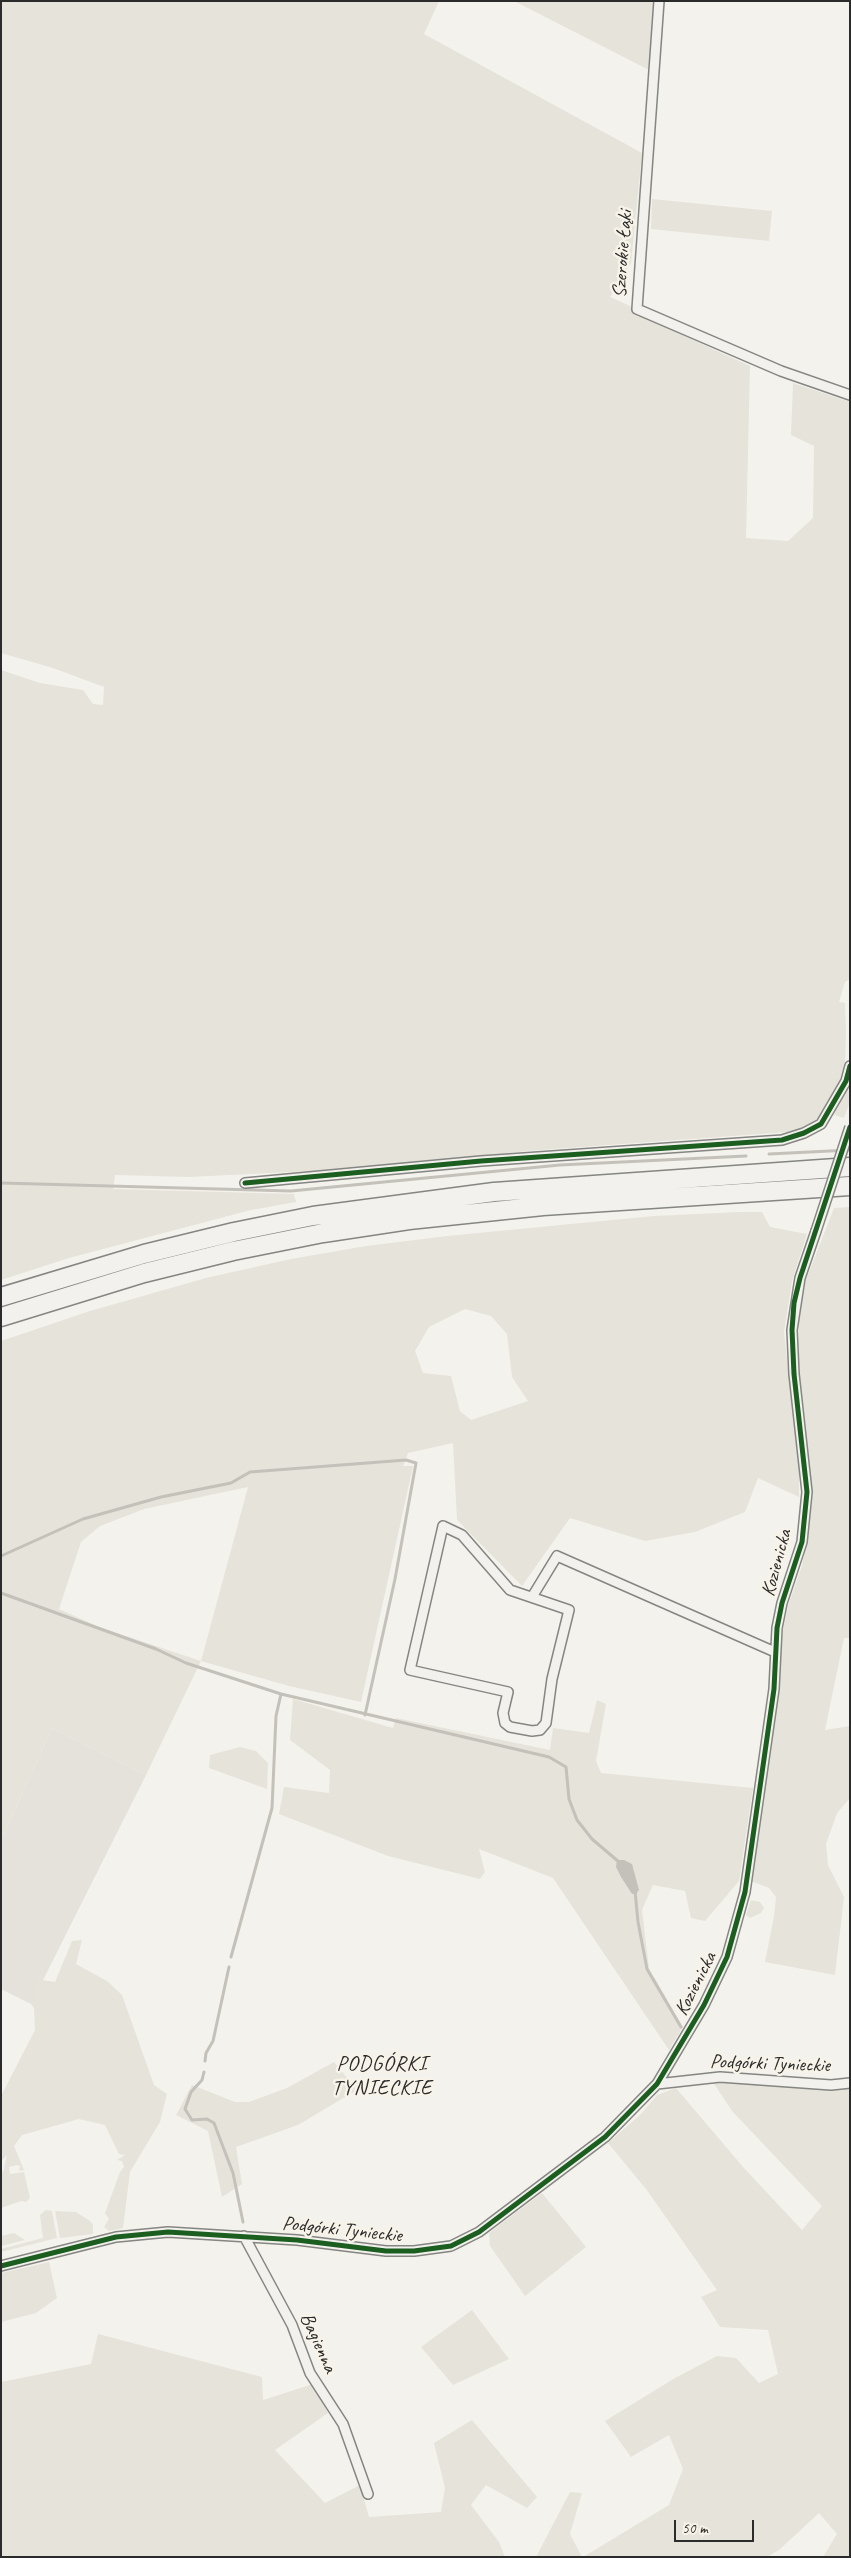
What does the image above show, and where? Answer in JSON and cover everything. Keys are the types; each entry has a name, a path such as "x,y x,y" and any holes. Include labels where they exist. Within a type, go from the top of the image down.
{"highway":[{"path":"1,1297 144,1254 234,1232 323,1215 494,1192 850,1167"},
{"path":"1,1317 144,1273 233,1251 324,1233 409,1220 543,1206 850,1186"}],"street":[{"name":"Szerokie Łąki","path":"659,1 637,309 781,371 850,395"},
{"path":"244,1183 481,1161 782,1140 804,1134 821,1124 846,1080 850,1066"},
{"name":"Kozienicka","path":"657,2084 715,1982 736,1933 745,1892 774,1689 775,1652 782,1603 802,1542 807,1492 794,1374 792,1330 800,1278 850,1127"},
{"path":"443,1526 462,1535 510,1590 532,1597 569,1610 552,1679 546,1723 540,1730 532,1732 510,1727 505,1723 504,1713 508,1692 410,1670 443,1526"},
{"path":"532,1597 557,1556 775,1652"},
{"name":"Podgórki Tynieckie","path":"1,2266 129,2236 168,2232 244,2236 386,2251 414,2251 451,2246 479,2232 606,2137 657,2084 720,2077 831,2085 850,2083"},
{"name":"Bagienna","path":"244,2236 292,2325 310,2374 343,2424 368,2494"}],"shaded area":[{"path":"1,1 439,1 424,34 642,153 631,263 610,297 630,306 636,314 750,366 746,538 788,541 813,518 814,446 791,435 793,383 850,402 850,979 845,982 839,1002 845,1003 845,1065 838,1089 823,1114 807,1127 788,1132 526,1151 374,1168 189,1177 115,1175 113,1189 294,1194 296,1202 251,1210 69,1258 1,1280 1,670 40,683 83,690 93,704 103,705 104,687 53,668 1,653"},
{"path":"514,1 654,1 649,70"},
{"path":"652,199 772,211 769,241 651,229"},
{"path":"850,1077 850,1102 844,1118 834,1115"},
{"path":"850,1207 850,1638 844,1638 825,1730 850,1726 850,1798 837,1813 826,1844 828,1865 844,1897 835,1975 765,1962 776,1897 769,1888 751,1881 776,1707 782,1635 789,1603 802,1566 810,1518 811,1488 798,1364 799,1320 806,1280 834,1208"},
{"path":"762,1212 770,1227 807,1234 792,1281 784,1332 799,1466 799,1497 758,1478 745,1512 695,1532 645,1541 570,1518 522,1586 457,1520 453,1443 408,1453 403,1466 413,1466 361,1702 289,1686 201,1661 146,1775 52,1728 1,1841 1,1341 90,1311 206,1278 291,1259 366,1246 447,1236 654,1216","holes":["465,1309 491,1316 507,1334 512,1377 528,1401 471,1420 460,1411 451,1376 423,1373 415,1351 429,1327","248,1487 201,1661 99,1627 59,1609 81,1542 100,1526 144,1509"]},
{"path":"293,1699 393,1728 396,1718 550,1750 553,1728 589,1733 597,1700 606,1704 596,1761 601,1773 753,1788 739,1881 705,1921 691,1918 685,1891 653,1885 642,1910 649,1968 683,2027 669,2050 553,1878 479,1849 485,1872 480,1879 388,1856 279,1814 284,1787 329,1793 330,1770 290,1740"},
{"path":"52,1728 146,1775 31,2004 1,1989 1,1841"},
{"path":"240,1747 256,1751 268,1763 267,1789 209,1768 210,1755"},
{"path":"617,1860 624,1860 632,1864 639,1890 636,1894 632,1894 621,1877 616,1867"},
{"path":"751,1900 760,1902 764,1908 761,1913 750,1918 746,1915"},
{"path":"82,1940 76,1964 107,1981 122,1995 154,2085 167,2094 160,2122 130,2172 123,2228 109,2231 104,2227 109,2219 105,2213 120,2172 124,2167 122,2161 117,2160 125,2155 119,2154 105,2125 79,2119 22,2135 14,2146 24,2170 19,2171 20,2166 17,2165 9,2167 10,2174 24,2172 30,2198 26,2202 21,2201 1,2208 1,2167 3,2173 7,2155 1,2161 1,2096 35,2030 34,2008 31,2004 36,1979 55,1982 72,1941"},
{"path":"334,2062 357,2090 298,2125 236,2147 242,2184 222,2197 208,2131 176,2115 192,2085 235,2102 249,2102 287,2088"},
{"path":"713,2082 850,2087 850,2557 823,2557 837,2534 819,2513 779,2550 767,2557 583,2557 669,2505 683,2469 669,2435 631,2457 605,2421 675,2378 717,2356 736,2358 759,2383 778,2374 768,2330 720,2327 701,2297 717,2290 646,2189 608,2143 641,2114 657,2095 676,2088 743,2167 802,2230 822,2206 732,2111"},
{"path":"542,2193 586,2247 525,2296 490,2246 489,2233"},
{"path":"46,2210 52,2211 57,2238 1,2252 1,2249 43,2238 40,2215"},
{"path":"55,2211 76,2212 90,2221 93,2225 93,2234 60,2238"},
{"path":"14,2233 25,2240 1,2246 1,2236"},
{"path":"49,2262 57,2298 36,2313 1,2322 1,2273"},
{"path":"472,2310 509,2359 453,2385 421,2347"},
{"path":"98,2334 262,2377 263,2400 313,2384 328,2413 275,2450 325,2503 360,2485 369,2517 441,2512 445,2488 434,2443 472,2420 537,2497 527,2508 486,2485 471,2505 499,2542 505,2557 1,2557 1,2382 91,2364"},
{"path":"570,2492 582,2493 570,2534 582,2557 536,2557"}],"waterway":[{"path":"769,1154 850,1150"},
{"path":"1,1183 291,1191 560,1165 746,1156"},
{"path":"1,1556 83,1519 161,1497 231,1483 250,1472 406,1460 416,1463 395,1579 365,1715"},
{"path":"1,1593 156,1649 186,1663 281,1694 549,1757 566,1767 569,1799 577,1820 592,1839 619,1862"},
{"path":"231,1957 272,1808 276,1716 281,1694"},
{"path":"635,1891 638,1922 647,1969 681,2027"},
{"path":"205,2061 206,2053 213,2041 229,1967"},
{"path":"204,2072 202,2080 191,2092 185,2109 192,2120 207,2119 214,2123 233,2173 243,2222"}],"cycle path":[{"path":"245,1183 481,1161 782,1140 804,1133 821,1124 846,1081 850,1066"},
{"path":"1,2266 116,2237 168,2232 297,2240 386,2251 414,2251 451,2246 479,2232 605,2137 657,2084 704,2005 727,1957 745,1892 774,1689 777,1628 782,1603 802,1542 807,1492 794,1374 792,1330 794,1303 800,1278 850,1127"}],"district":[{"name":"PODGÓRKI TYNIECKIE","path":"382,2076"}]}
